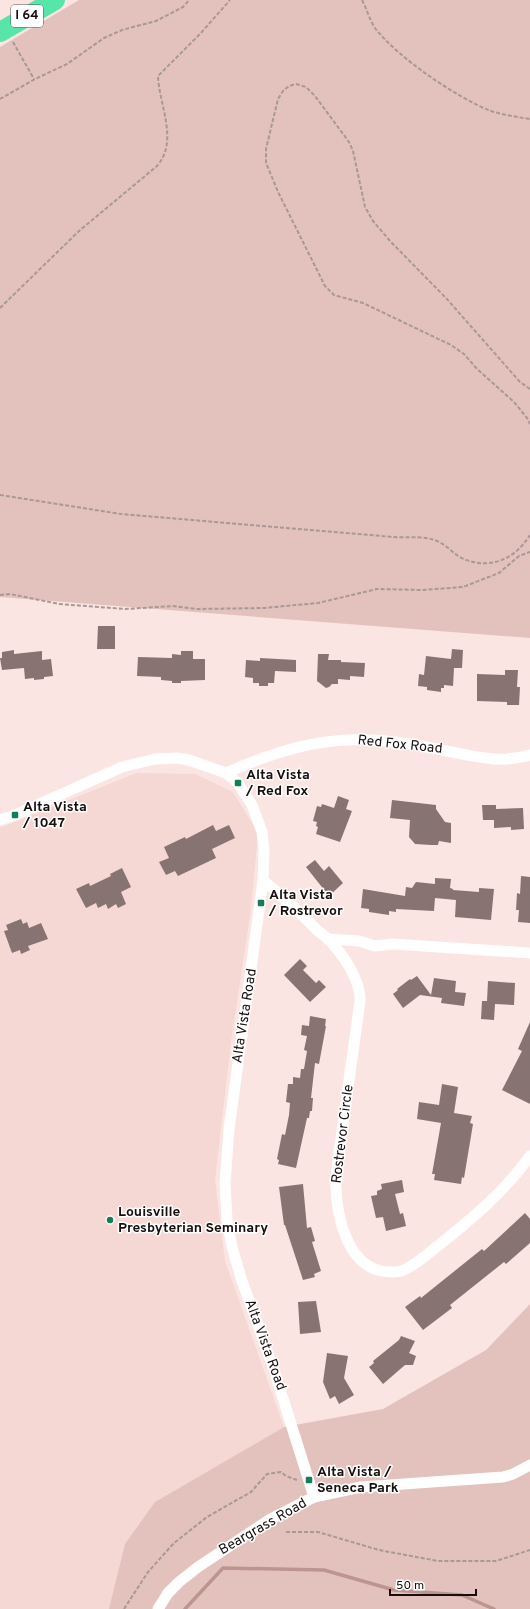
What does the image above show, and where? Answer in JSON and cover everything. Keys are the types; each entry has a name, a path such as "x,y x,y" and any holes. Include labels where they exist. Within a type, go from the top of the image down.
{"highway":[{"name":"I 64","path":"0,32 55,0"}],"street":[{"name":"Red Fox Road","path":"226,773 260,758 300,746 322,742 356,740 404,743 494,759 513,759 530,755"},
{"name":"Alta Vista Road","path":"0,820 15,815 122,766 164,758 189,760 226,773 238,783 255,812 262,832 264,850 264,881 229,1129 225,1183 227,1220 232,1247 241,1278 281,1391 314,1497"},
{"name":"Rostrevor Circle","path":"264,881 279,892 328,939 356,977 361,993 338,1160 336,1187 341,1219 348,1243 354,1254 368,1267 384,1272 401,1271 417,1262 475,1216 516,1176 530,1156"},
{"path":"328,939 359,941 376,946 393,944 530,953"},
{"name":"Beargrass Road","path":"158,1609 168,1593 198,1566 269,1520 314,1497 368,1486 503,1477 530,1466"}],"path":[{"path":"0,99 34,79 67,64 104,38 122,30 156,21 183,7 189,0"},
{"path":"0,308 79,231 157,166 164,158 167,148 167,136 158,76 200,34 230,0"},
{"path":"362,0 371,21 384,38 401,54 424,71 458,94 490,110 504,115 530,119"},
{"path":"18,50 34,79"},
{"path":"530,388 520,382 446,298 390,241 373,221 365,207 353,151 349,142 315,96 306,87 296,84 283,91 278,99 266,149 266,163 279,194 325,286 334,295 363,304 451,345 464,354 477,369 514,402 530,424"},
{"path":"0,495 121,514 427,539 439,542 463,559 476,563 489,563 504,560 524,545 530,535"},
{"path":"0,595 10,594 59,604 125,609 173,606 197,608 264,608 318,603 377,589 422,590 463,587 499,573 519,556 530,552"},
{"path":"124,1609 140,1583 164,1552 195,1525 251,1492 267,1474 281,1472 286,1476 300,1481"},
{"path":"286,1532 318,1532 378,1550 438,1561 496,1562 530,1550"}],"shaded area":[{"path":"79,0 530,0 530,638 0,597 0,47"},
{"name":"Louisville Presbyterian Seminary","path":"136,773 195,774 233,792 258,833 251,909 231,1042 215,1180 225,1261 284,1427 155,1502 110,1609 0,1609 0,828"},
{"path":"530,1304 530,1609 109,1609 125,1544 155,1502 284,1427 383,1409 486,1350"}],"building":[{"path":"98,626 115,626 115,649 97,649"},
{"path":"452,649 463,650 462,668 454,668 453,686 444,685 444,688 441,688 441,692 427,690 427,687 418,686 419,674 424,675 426,656 451,659"},
{"path":"14,650 14,654 42,651 42,660 51,659 53,676 44,677 44,679 25,679 24,668 2,670 0,658 2,658 2,652"},
{"path":"181,651 193,651 193,659 205,659 205,680 172,683 172,681 161,680 161,677 137,676 138,657 172,658 172,654 181,655"},
{"path":"318,654 329,654 328,660 365,663 364,677 350,676 350,680 338,679 338,684 332,684 326,688 317,681"},
{"path":"260,658 296,660 296,672 275,671 274,683 268,683 268,686 259,686 259,683 253,683 253,678 245,677 246,660 260,661"},
{"path":"505,670 518,670 517,687 520,687 519,705 507,705 507,702 477,701 477,674 505,675"},
{"path":"338,796 349,800 346,809 352,811 340,842 316,834 318,827 316,826 317,822 313,821 317,806 321,807 322,804 334,808"},
{"path":"392,800 436,805 436,809 445,822 451,823 451,843 439,841 438,845 415,844 409,837 410,820 390,818"},
{"path":"482,805 496,805 496,809 523,808 524,829 511,830 511,827 494,828 494,820 483,820"},
{"path":"213,825 216,831 229,825 235,838 212,849 216,858 178,876 175,871 166,875 159,862 169,858 164,847 185,837 186,839"},
{"path":"315,860 324,871 329,866 343,883 329,896 306,867"},
{"path":"122,868 131,887 121,892 126,904 118,908 116,904 108,909 106,904 98,908 96,903 86,908 76,889 89,883 90,886 111,876 110,874"},
{"path":"521,876 530,877 530,923 518,922 519,910 516,910 517,893 520,894"},
{"path":"435,878 451,879 450,888 453,890 479,892 479,888 494,889 491,920 455,917 456,900 435,898 434,911 396,909 396,912 389,911 389,915 369,912 369,909 361,908 363,889 405,896 406,887 412,888 416,882 435,884"},
{"path":"21,919 23,924 27,922 29,928 41,923 48,939 28,946 30,950 21,954 20,950 12,953 4,931 8,930 6,925"},
{"path":"300,959 307,966 303,970 316,983 319,980 326,987 310,1002 284,975"},
{"path":"417,976 431,995 434,978 456,981 455,992 466,993 464,1006 441,1003 442,998 420,995 403,1008 393,994 410,979 411,980"},
{"path":"488,981 515,983 514,1005 495,1004 494,1020 481,1019 482,1001 487,1001"},
{"path":"310,1016 326,1019 326,1026 319,1064 315,1063 311,1098 313,1098 312,1111 310,1111 309,1118 307,1118 296,1168 278,1164 279,1160 277,1159 282,1134 285,1135 289,1115 290,1103 286,1102 288,1084 293,1084 293,1077 300,1078 301,1069 304,1069 307,1051 304,1050 307,1036 301,1035 302,1025 309,1026"},
{"path":"530,1022 530,1104 502,1090 522,1051 518,1049"},
{"path":"442,1084 458,1087 454,1113 472,1116 470,1123 473,1124 464,1178 462,1177 461,1184 434,1180 435,1174 432,1174 441,1123 417,1119 419,1102 439,1105"},
{"path":"402,1180 404,1192 395,1194 400,1214 403,1213 406,1226 386,1231 383,1217 376,1218 371,1196 377,1195 377,1191 382,1189 381,1184"},
{"path":"303,1184 307,1228 311,1227 315,1241 312,1242 321,1271 314,1274 315,1277 303,1280 284,1225 279,1187"},
{"path":"525,1213 530,1219 530,1243 506,1264 504,1262 450,1305 452,1308 423,1330 405,1307 420,1296 421,1298 482,1249 484,1251"},
{"path":"316,1301 321,1332 300,1334 298,1302"},
{"path":"401,1336 415,1341 409,1353 416,1356 413,1365 405,1365 383,1384 369,1367 374,1363 373,1361 399,1340"},
{"path":"327,1353 348,1356 344,1378 354,1395 339,1404 335,1396 330,1399 323,1382"}],"waterway":[{"path":"185,1609 223,1568 324,1570 394,1590 462,1595 494,1609"}],"place":[{"name":"Alta Vista / Red Fox","path":"238,783"},
{"name":"Alta Vista / 1047","path":"15,815"},
{"name":"Alta Vista / Rostrevor","path":"261,903"},
{"name":"Louisville Presbyterian Seminary","path":"110,1220"},
{"name":"Alta Vista / Seneca Park","path":"309,1480"}]}
